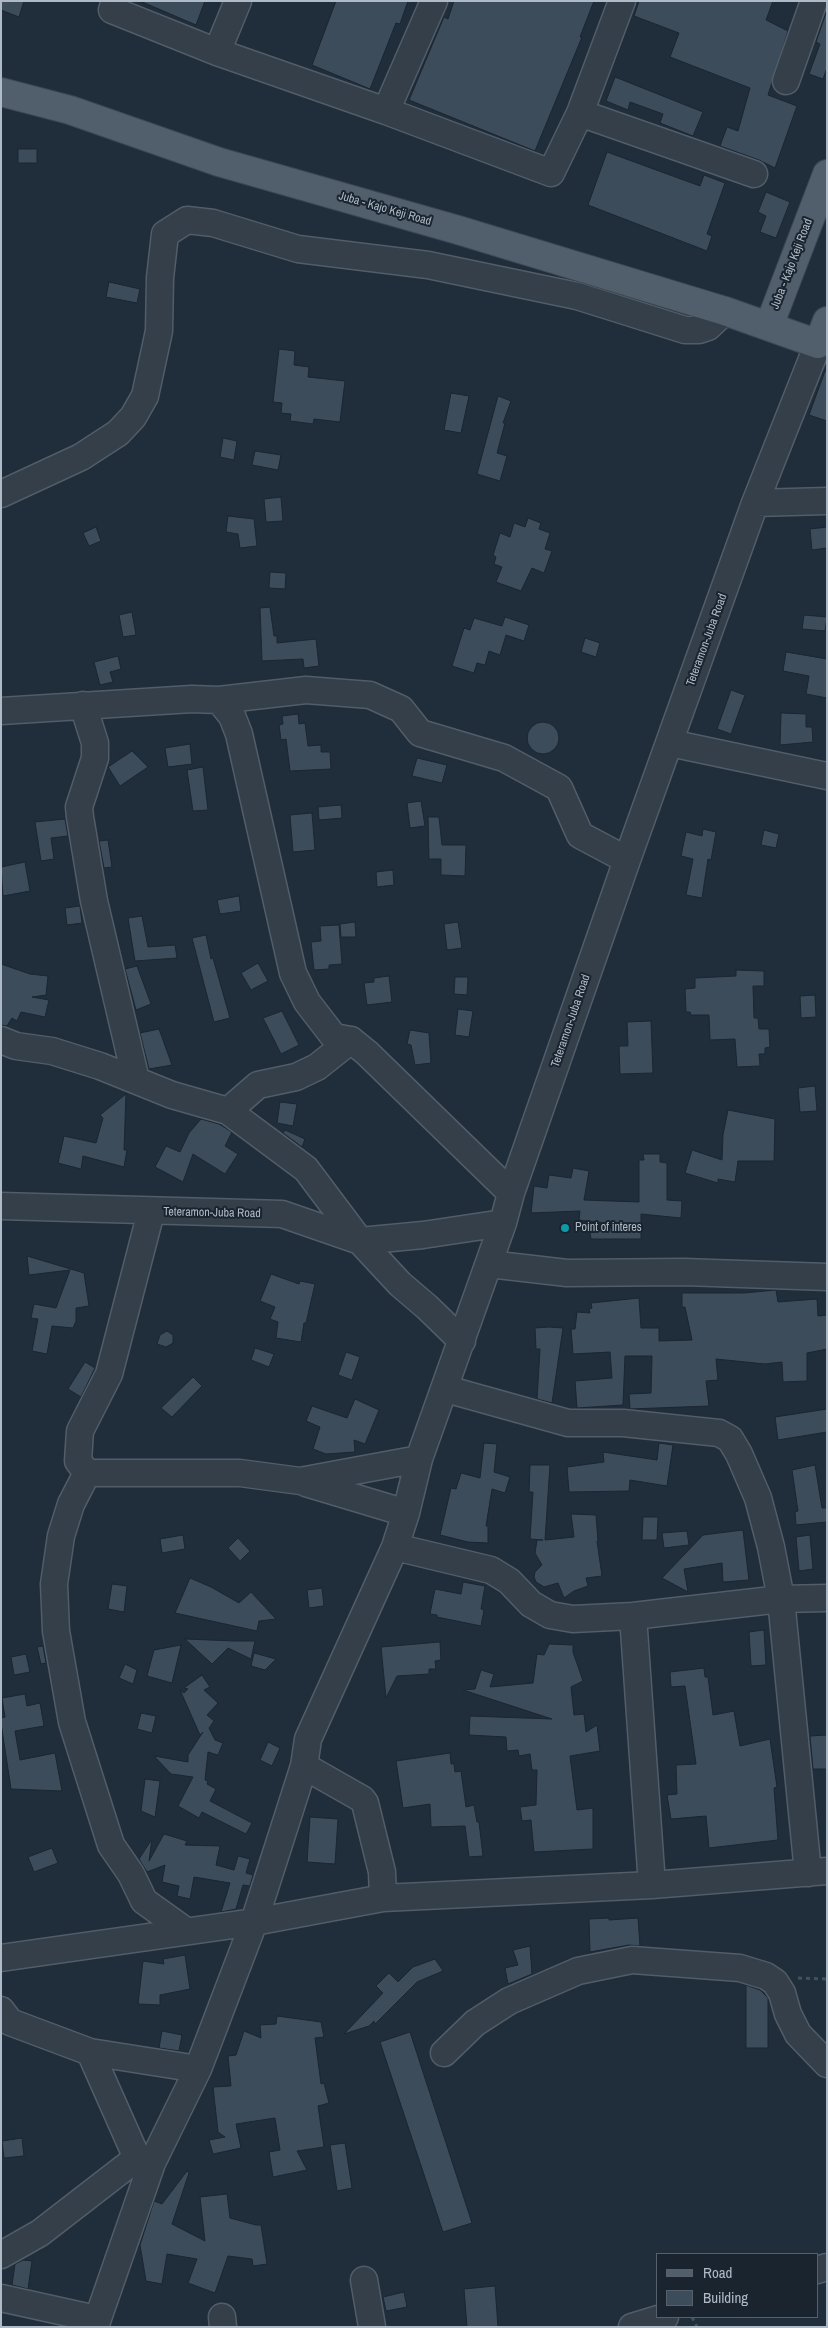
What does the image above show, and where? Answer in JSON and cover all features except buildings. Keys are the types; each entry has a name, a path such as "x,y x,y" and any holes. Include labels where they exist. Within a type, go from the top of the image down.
{"main road":[{"name":"Juba - Kajo Keji Road","path":"1,92 70,110 219,162 458,230 769,326 823,333"},
{"name":"Juba - Kajo Keji Road","path":"769,326 827,174"}],"street":[{"path":"115,1 112,10 217,52 386,111 551,173 580,113 622,1"},
{"path":"217,52 238,1"},
{"path":"386,111 434,1"},
{"path":"786,81 814,1"},
{"path":"580,113 754,174"},
{"path":"1,494 81,456 118,433 133,417 145,396 159,331 160,278 165,234 187,220 213,223 298,250 428,265 577,296 685,330 699,330 708,327 725,312"},
{"name":"Teteramon-Juba Road","path":"1,1206 151,1212 282,1214 360,1241 503,1224 511,1193 627,860 755,503 823,333"},
{"path":"755,503 827,501"},
{"path":"1,711 192,699 219,700 306,690 370,695 401,709 420,733 504,758 559,788 580,835 627,860"},
{"path":"219,700 232,716 239,734 293,973 307,1002 334,1037 351,1040 511,1193"},
{"path":"83,705 95,743 95,758 79,807 80,817 94,900 136,1080"},
{"path":"670,743 827,776"},
{"path":"1,1040 16,1046 52,1051 136,1080 172,1095 228,1111 256,1135 306,1169 360,1241 400,1284 427,1307 462,1342"},
{"path":"228,1111 258,1085 296,1077 317,1067 351,1040"},
{"path":"87,1473 78,1461 80,1431 109,1374 151,1212"},
{"path":"1,2298 96,2323 144,2160 198,2069 254,1922 304,1766 308,1739 395,1547 406,1513 419,1459 446,1389 503,1224"},
{"path":"489,1264 567,1274 684,1272 827,1277"},
{"path":"1,1958 254,1922 383,1898 652,1885 817,1872 781,1599 771,1547 758,1498 739,1454 730,1439 720,1433 623,1423 568,1423 446,1389"},
{"path":"300,1481 419,1459"},
{"path":"87,1473 240,1473 300,1481 406,1513"},
{"path":"87,1473 71,1504 61,1536 54,1584 56,1632 72,1722 111,1845 131,1874 144,1901 186,1931"},
{"path":"395,1547 491,1570 509,1581 531,1604 550,1616 574,1619 633,1616 781,1599 827,1598"},
{"path":"633,1616 652,1885"},
{"path":"304,1766 366,1802 382,1872 383,1898"},
{"path":"444,2052 475,2022 509,2001 578,1971 632,1960 740,1968 766,1976 776,1982 798,2034 827,2064"},
{"path":"4,2017 90,2052 198,2069"},
{"path":"90,2052 144,2160"},
{"path":"1,2255 40,2233 144,2160"},
{"path":"364,2280 372,2327"},
{"path":"632,2327 662,2318"}],"path":[{"path":"776,1982 800,1978 827,1979"}],"place":[{"name":"Point of interes","path":"565,1228"}]}
